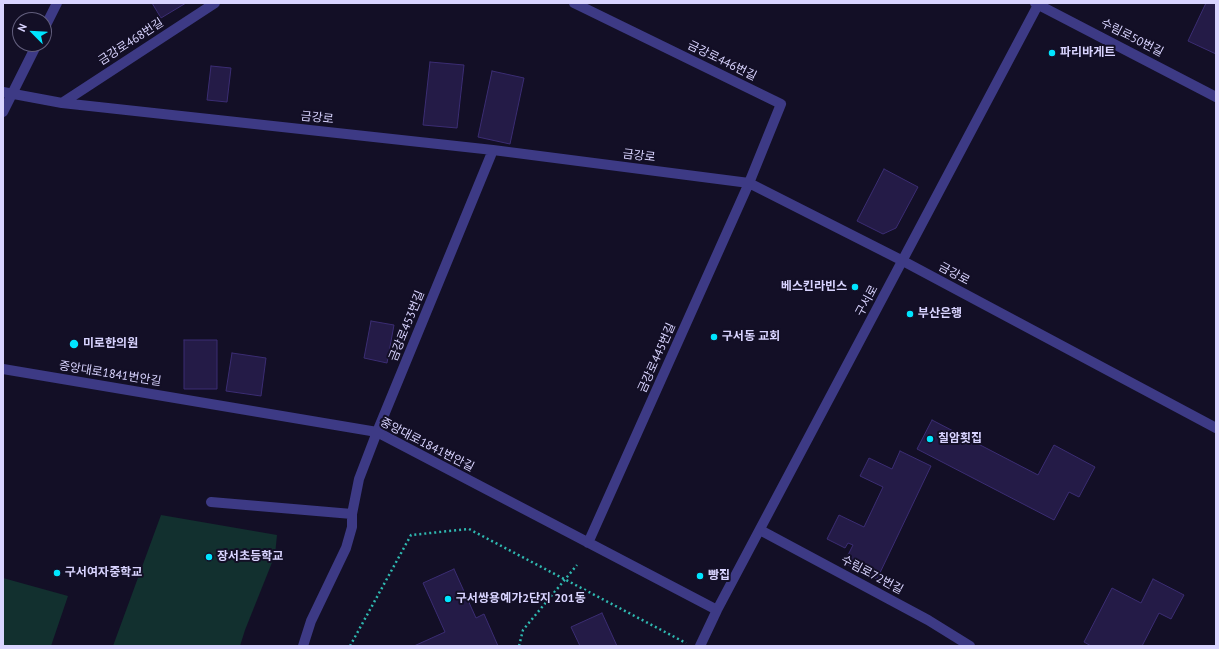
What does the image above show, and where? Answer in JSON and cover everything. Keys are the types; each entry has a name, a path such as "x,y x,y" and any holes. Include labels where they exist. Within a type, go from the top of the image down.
{"street":[{"path":"52,13 57,3"},
{"name":"금강로468번길","path":"62,103 214,3"},
{"name":"금강로446번길","path":"574,3 782,104 749,183"},
{"name":"수림로50번길","path":"1038,4 1216,97"},
{"name":"구서로","path":"700,646 717,610 1038,4"},
{"path":"3,112 8,93 32,52"},
{"name":"금강로","path":"8,93 62,103 493,150 749,183 903,261 1216,428"},
{"name":"금강로453번길","path":"303,646 311,621 346,548 352,527 352,514 359,479 377,432 493,150"},
{"name":"금강로445번길","path":"588,542 749,183"},
{"name":"중앙대로1841번안길","path":"3,369 377,432 717,610"},
{"path":"211,502 352,514"},
{"name":"수림로72번길","path":"760,530 928,620 970,646"}],"path":[{"path":"350,646 412,535 469,529 692,646"},
{"path":"519,646 523,630 577,565"}],"green space":[{"name":"장서초등학교","path":"161,515 277,535 275,555 240,646 113,646"},
{"path":"3,578 68,596 51,646 3,646"}],"building":[{"path":"152,3 186,3 161,18"},
{"path":"1206,3 1216,3 1216,54 1188,41"},
{"path":"430,62 464,65 457,128 423,125"},
{"path":"211,66 231,68 227,102 207,100"},
{"path":"492,71 524,78 510,144 478,137"},
{"path":"884,169 918,187 896,228 883,234 857,221"},
{"path":"371,321 394,325 387,363 364,358"},
{"path":"184,340 217,340 217,389 184,389"},
{"path":"232,353 266,358 261,396 226,391"},
{"path":"932,420 1038,475 1054,445 1095,467 1079,497 1069,492 1054,520 917,449"},
{"path":"900,451 931,466 877,579 844,563 853,545 848,543 845,548 827,539 839,515 864,527 883,487 860,476 869,458 892,469"},
{"name":"구서쌍용예가2단지 201동","path":"454,569 476,618 484,614 498,646 414,646 445,632 423,583"},
{"path":"1153,579 1184,595 1171,619 1159,613 1142,646 1091,646 1084,642 1112,588 1141,603"},
{"path":"602,613 617,646 580,646 571,627"}],"place":[{"name":"파리바게트","path":"1052,53"},
{"name":"베스킨라빈스","path":"855,287"},
{"name":"부산은행","path":"910,314"},
{"name":"구서동 교회","path":"714,337"},
{"name":"미로한의원","path":"74,344"},
{"name":"칠암횟집","path":"930,439"},
{"name":"장서초등학교","path":"209,557"},
{"name":"구서여자중학교","path":"57,573"},
{"name":"빵집","path":"700,576"},
{"name":"구서쌍용예가2단지 201동","path":"448,599"}]}
